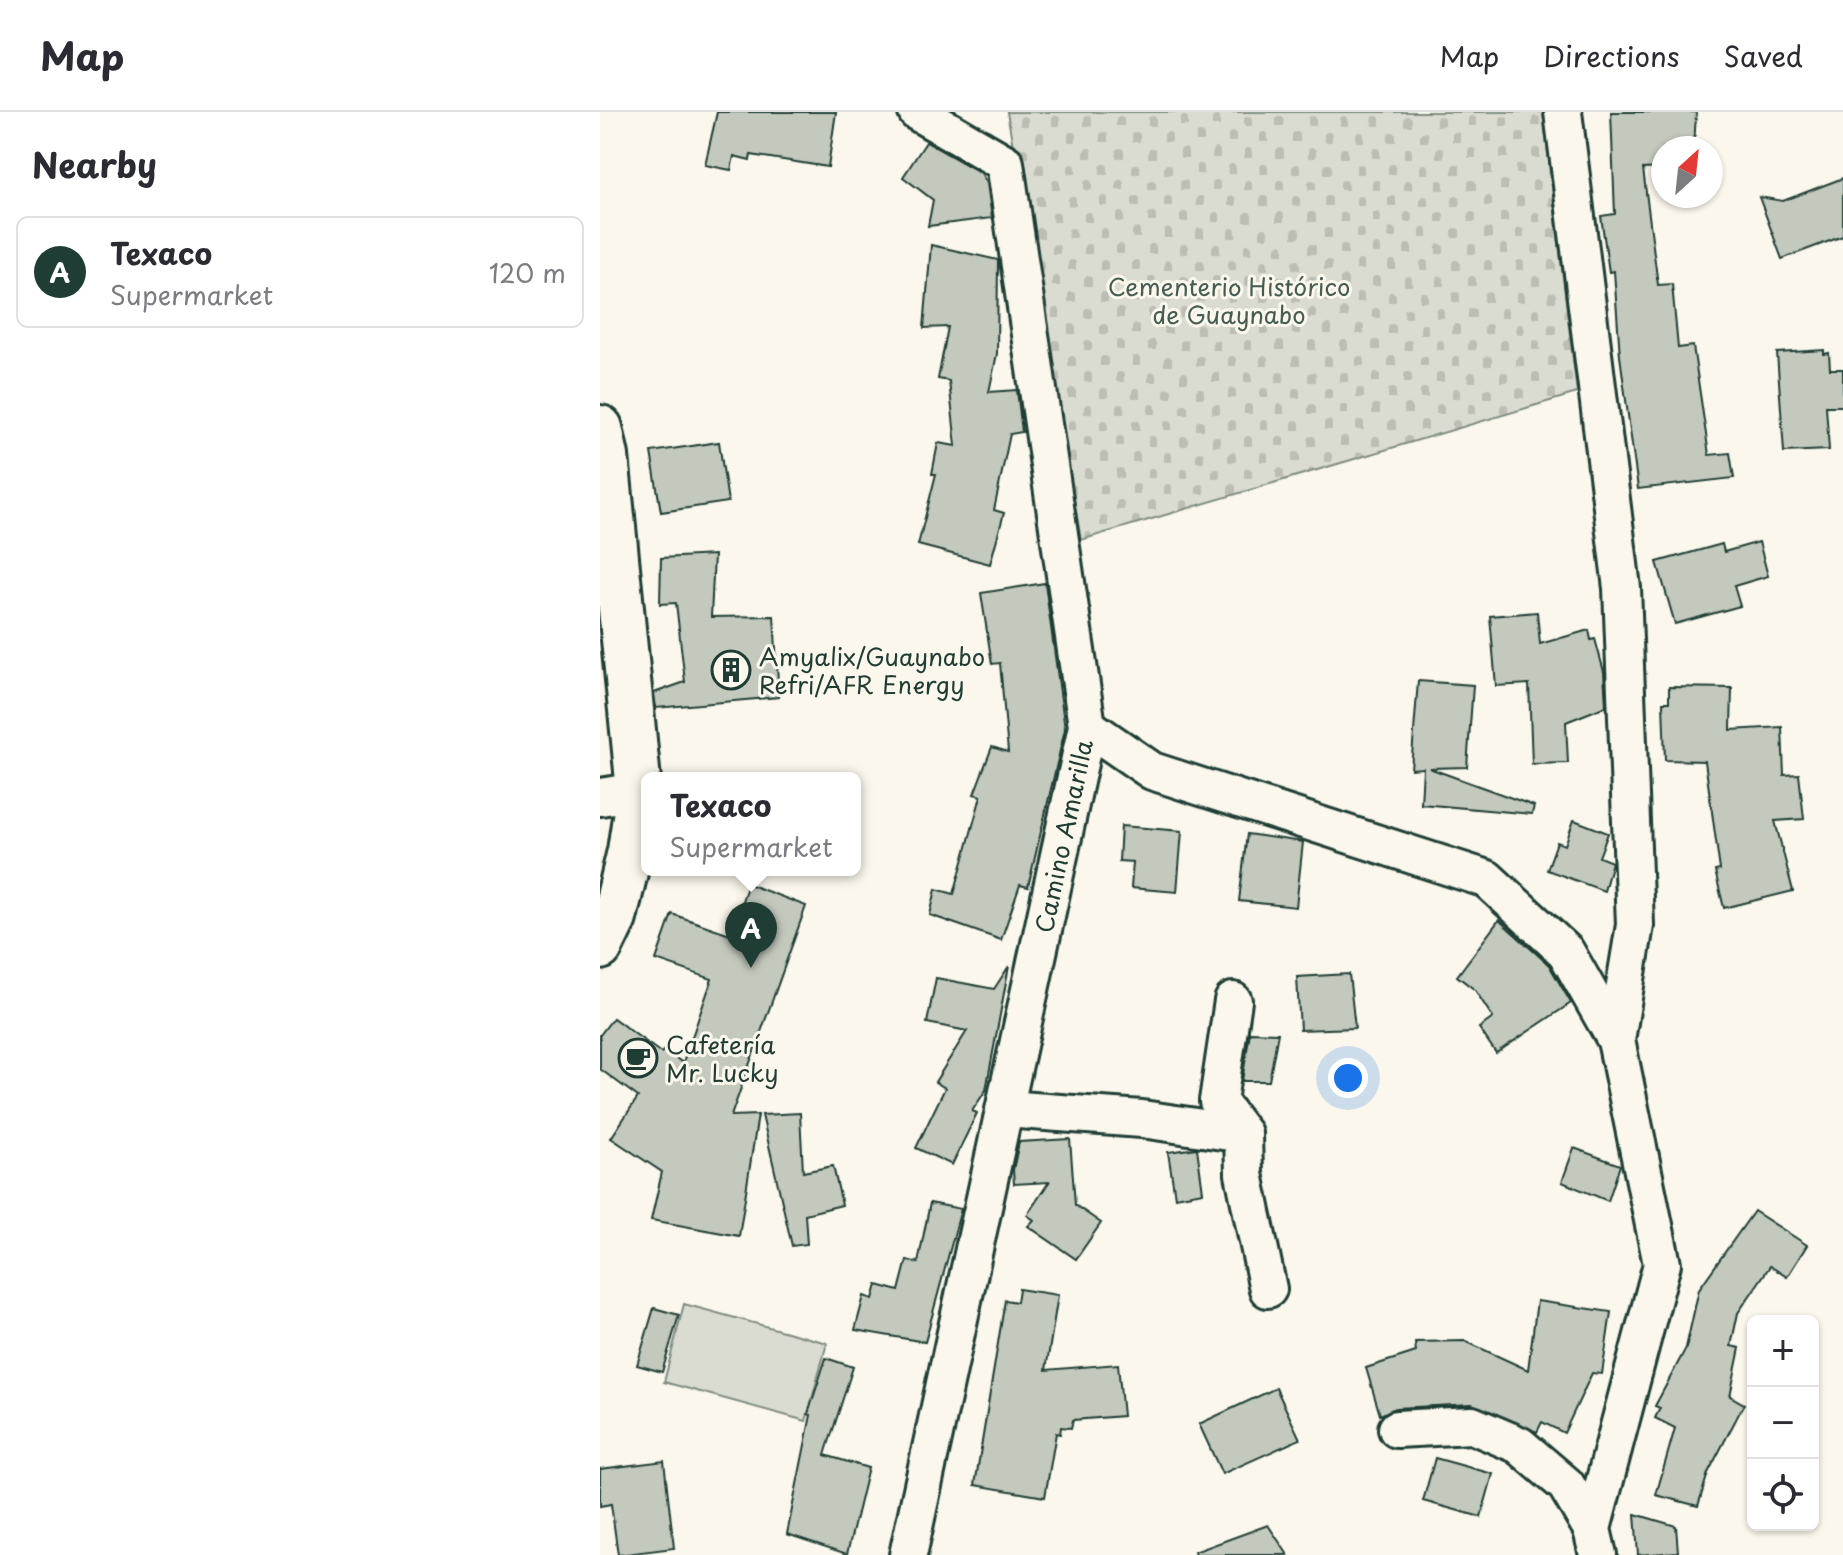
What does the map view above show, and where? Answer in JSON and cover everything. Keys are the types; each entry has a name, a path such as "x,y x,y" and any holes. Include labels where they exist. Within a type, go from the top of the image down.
{"street":[{"name":"Camino Amarilla","path":"908,1555 1087,726 1005,163 917,112"},
{"path":"1563,112 1622,588 1635,925 1616,1040"},
{"path":"600,428 620,794 630,851 617,905 600,947"},
{"path":"1087,726 1152,771 1487,879 1566,952 1616,1040 1662,1264 1595,1542"},
{"path":"1233,1001 1218,1101 1243,1134 1244,1174 1268,1289"},
{"path":"1005,1109 1142,1119 1243,1134"},
{"path":"1397,1429 1472,1425 1519,1445 1566,1485 1595,1542"}],"green space":[{"name":"Cementerio Histórico de Guaynabo","path":"1007,112 1543,112 1577,393 1081,540"},
{"path":"684,1304 827,1343 806,1421 664,1382"}],"building":[{"path":"717,112 836,112 828,167 751,155 750,160 734,156 731,170 705,165"},
{"path":"1611,112 1696,112 1695,136 1651,136 1651,169 1643,169 1658,285 1672,284 1678,348 1693,346 1709,455 1730,453 1734,478 1638,489 1620,356 1614,271 1609,272 1601,216 1615,214"},
{"path":"926,142 981,173 987,183 992,218 928,226 933,200 903,177"},
{"path":"1843,178 1843,236 1782,259 1759,197 1783,201"},
{"path":"931,245 998,260 997,354 989,392 1017,390 1022,432 1010,434 994,510 1004,513 990,564 918,545 936,474 932,474 938,443 956,446 949,381 938,379 948,327 924,328"},
{"path":"1824,350 1824,354 1829,353 1830,369 1843,369 1843,406 1826,406 1829,450 1784,452 1777,353"},
{"path":"719,442 728,502 661,512 651,452"},
{"path":"1759,542 1768,576 1734,586 1740,606 1675,624 1657,562 1722,544 1724,552"},
{"name":"Amyalix/Guaynabo Refri/AFR Energy","path":"714,555 711,617 774,616 779,697 656,708 654,693 685,682 676,603 660,604 661,558"},
{"path":"1045,583 1065,729 1028,887 1020,885 1001,940 930,915 936,889 954,894 981,796 974,794 992,747 1008,752 1000,663 992,664 981,593"},
{"path":"1537,612 1540,644 1589,630 1591,640 1595,639 1604,672 1606,706 1566,722 1568,763 1532,764 1529,684 1496,686 1490,616"},
{"path":"1418,681 1473,685 1467,767 1429,768 1534,806 1532,814 1421,804 1423,768 1411,769"},
{"path":"1669,687 1732,688 1731,730 1782,727 1784,775 1799,774 1804,819 1775,821 1793,891 1724,908 1715,871 1720,870 1705,761 1665,760 1663,702 1669,702"},
{"path":"1574,820 1608,833 1599,857 1612,862 1604,891 1547,870 1557,842 1565,845"},
{"path":"1121,826 1182,831 1177,892 1131,888 1133,862 1119,861"},
{"path":"1247,834 1303,842 1296,907 1239,901"},
{"path":"748,884 806,906 731,1116 758,1115 739,1236 651,1220 662,1172 611,1138 638,1097 600,1069 600,1035 613,1018 661,1053 664,1050 683,1063 712,979 656,960 672,914 730,934"},
{"path":"1499,920 1549,965 1571,1003 1496,1053 1479,1028 1493,1018 1475,990 1457,976"},
{"path":"1009,966 986,1090 972,1111 977,1113 952,1165 916,1148 945,1088 935,1082 967,1031 927,1023 936,978 994,989"},
{"path":"1349,974 1355,1028 1300,1030 1297,977"},
{"path":"1250,1032 1278,1033 1269,1081 1242,1081"},
{"path":"800,1113 803,1172 833,1166 842,1205 805,1214 807,1244 792,1246 762,1115"},
{"path":"1070,1139 1075,1205 1101,1223 1076,1259 1028,1226 1034,1220 1027,1215 1049,1182 1014,1184 1013,1170 1019,1142"},
{"path":"1197,1148 1203,1192 1175,1197 1168,1152"},
{"path":"1574,1148 1620,1165 1608,1201 1562,1182"},
{"path":"930,1203 961,1209 925,1342 855,1330 864,1296 873,1299 877,1285 899,1291 907,1260 918,1263"},
{"path":"1754,1211 1807,1245 1787,1277 1770,1266 1738,1313 1731,1346 1740,1348 1730,1396 1744,1404 1708,1473 1698,1506 1656,1495 1675,1428 1655,1418 1660,1408 1655,1406 1686,1348 1699,1289"},
{"path":"1019,1289 1058,1295 1046,1370 1118,1364 1123,1416 1073,1420 1071,1428 1061,1427 1060,1434 1056,1433 1045,1497 975,1485 1005,1300 1017,1302"},
{"path":"1537,1301 1611,1312 1602,1374 1592,1373 1564,1433 1542,1422 1537,1432 1472,1404 1396,1408 1380,1415 1366,1368 1416,1352 1415,1342 1465,1341 1528,1370"},
{"path":"654,1308 679,1315 662,1372 637,1365"},
{"path":"826,1358 853,1367 825,1455 868,1468 847,1554 787,1534 811,1415 808,1414"},
{"path":"1276,1388 1300,1439 1222,1474 1199,1424"},
{"path":"1435,1458 1493,1474 1481,1517 1423,1501"},
{"path":"664,1461 674,1548 618,1555 611,1504 600,1506 600,1469"},
{"path":"1635,1514 1676,1526 1678,1552 1638,1555"},
{"path":"1268,1525 1288,1555 1195,1555 1194,1552"}],"place":[{"name":"Amyalix/Guaynabo Refri/AFR Energy","path":"731,670"},
{"name":"Texaco","path":"751,968"},
{"name":"Cafetería Mr. Lucky","path":"638,1058"}]}
